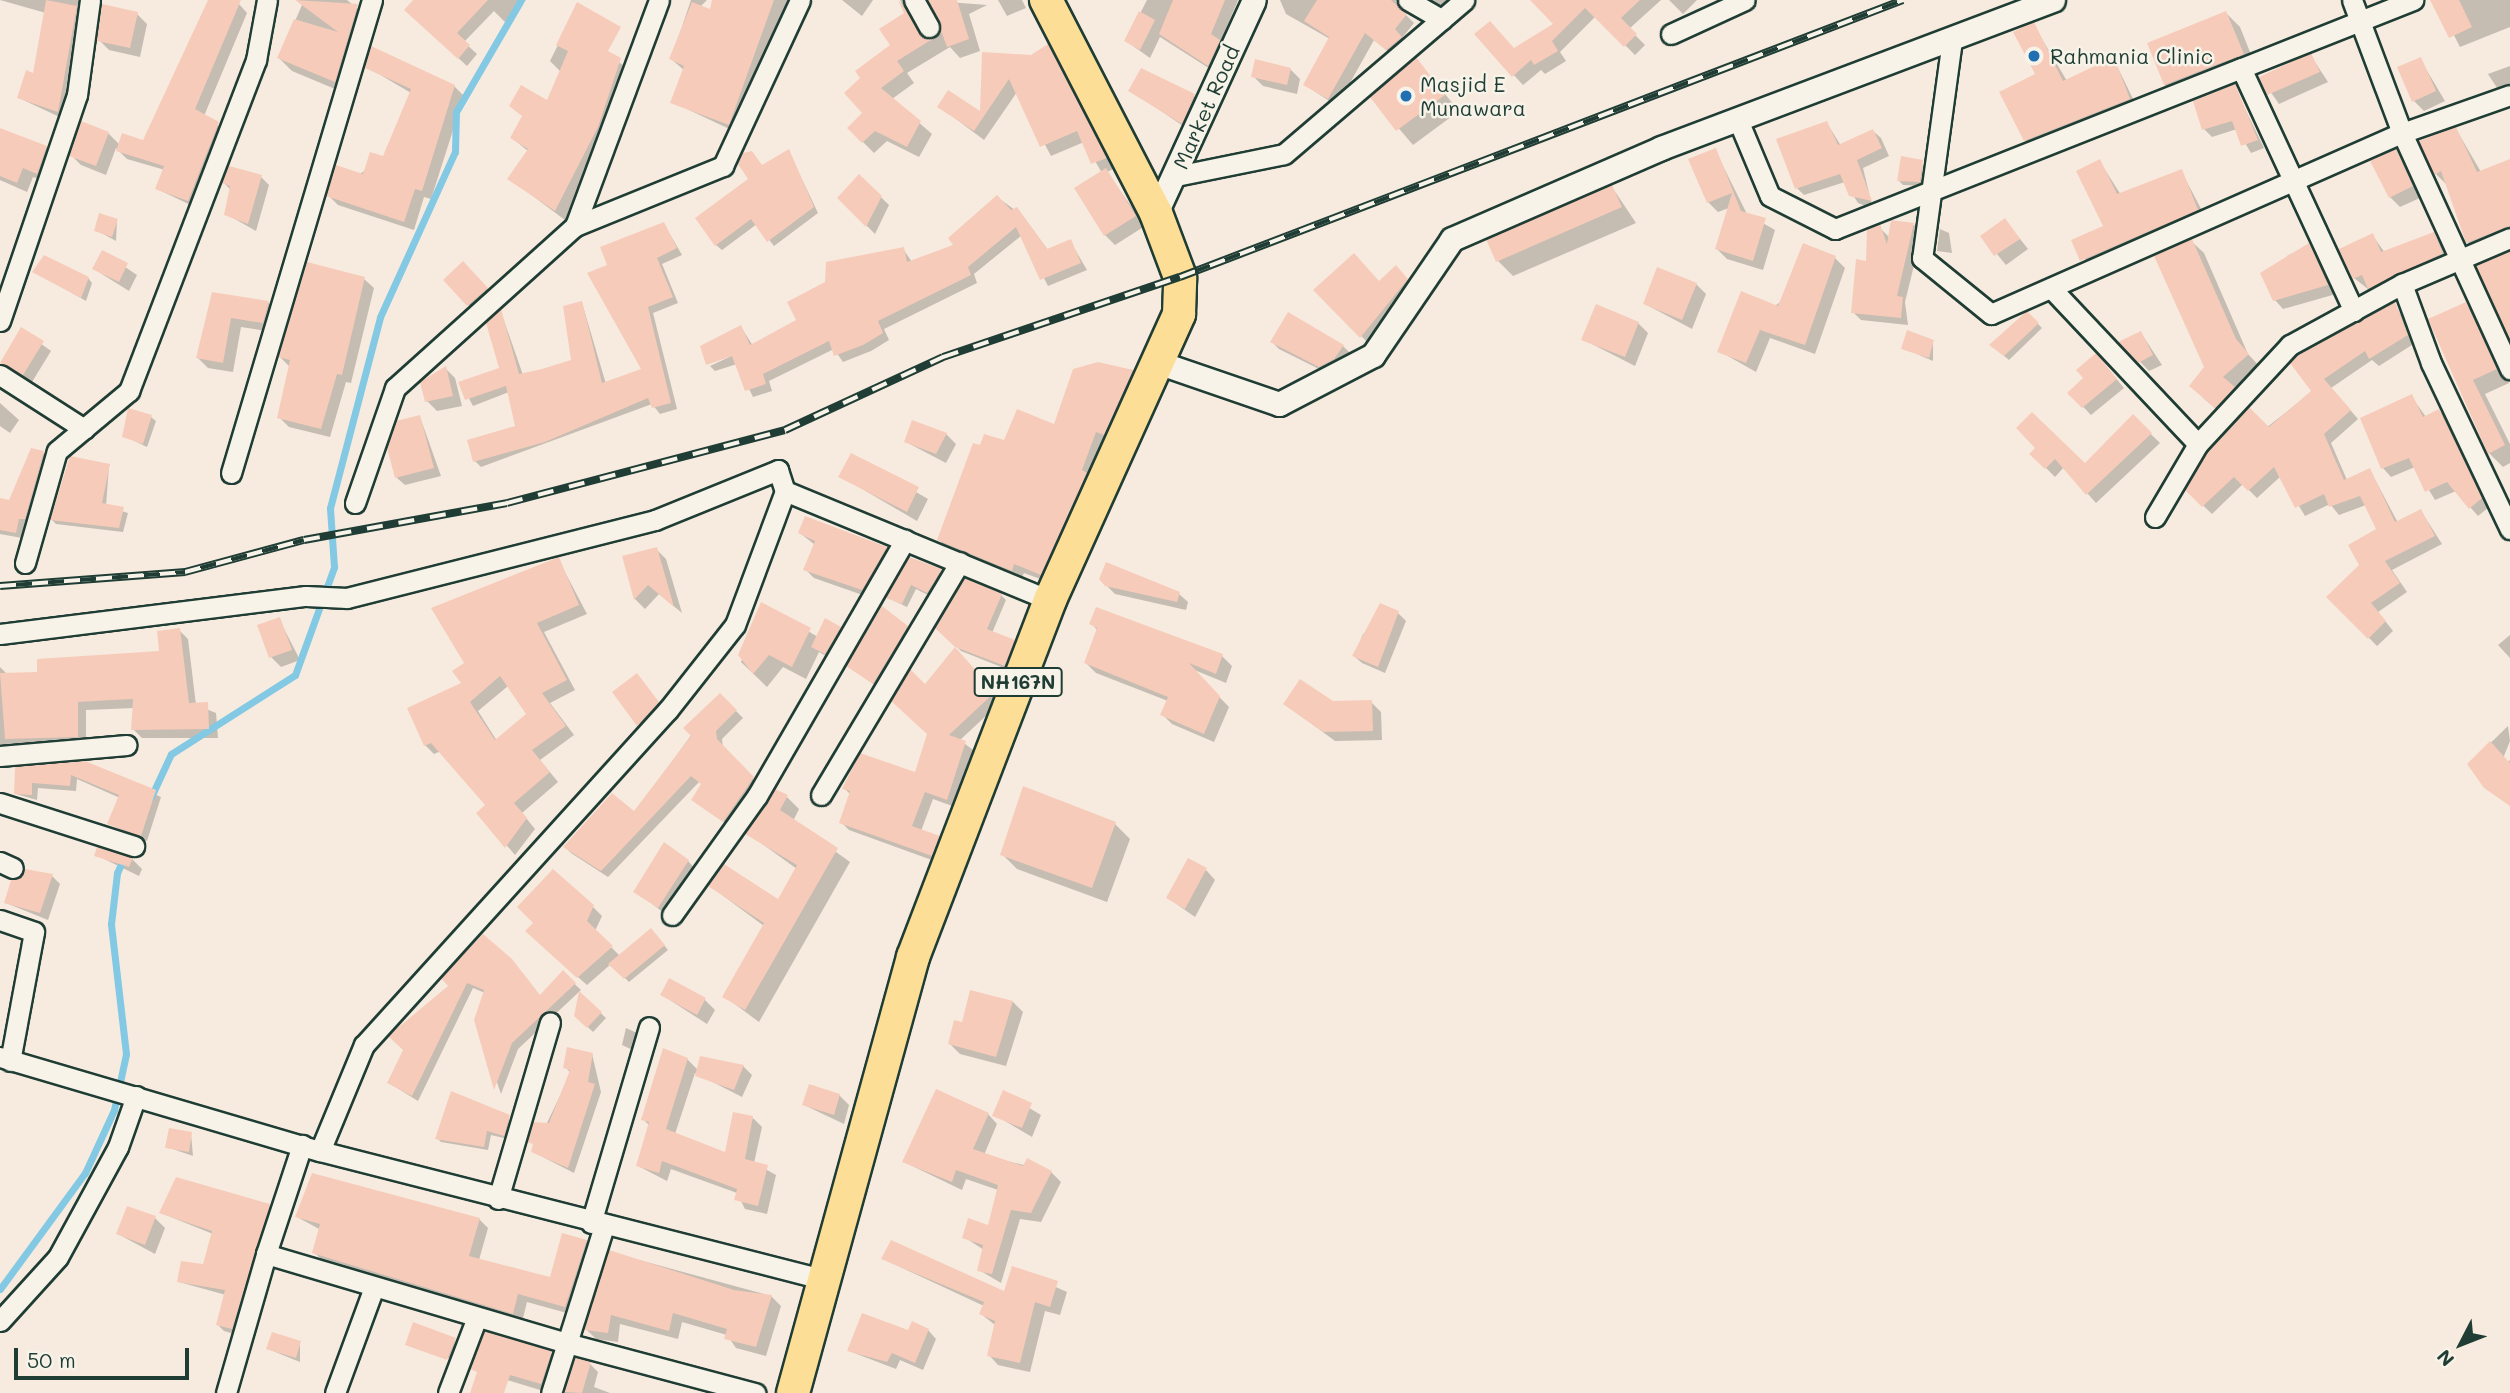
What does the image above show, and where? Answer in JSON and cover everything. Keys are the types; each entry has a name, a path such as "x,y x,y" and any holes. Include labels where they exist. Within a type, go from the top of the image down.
{"highway":[{"name":"NH167N","path":"793,1393 913,957 1050,600 1179,314 1180,277 1156,213 1046,0"}],"street":[{"path":"0,321 77,95 90,0"},
{"path":"24,563 57,451 129,391 256,60 267,0"},
{"path":"231,473 372,0"},
{"path":"575,226 659,0"},
{"path":"355,503 395,388 575,226 723,166 800,0"},
{"path":"914,0 929,27"},
{"name":"Market Road","path":"1156,213 1176,176 1254,0"},
{"path":"1408,0 1442,20"},
{"path":"1176,176 1284,153 1464,0"},
{"path":"1671,34 1745,0"},
{"path":"1157,362 1279,404 1373,355 1452,240 1738,120 2053,0"},
{"path":"2352,0 2402,133 2510,369"},
{"path":"1738,120 1770,196 1823,228 1847,226 2413,0"},
{"path":"1952,40 1935,189 1922,258 1992,314 2402,133 2510,95"},
{"path":"2241,68 2354,311"},
{"path":"2155,517 2198,444 2290,345 2402,284 2510,238"},
{"path":"2402,284 2431,363 2510,529"},
{"path":"2052,288 2198,444"},
{"path":"0,375 84,429"},
{"path":"0,634 306,596 347,598 655,520 778,470 785,491 735,625 668,710 363,1045 311,1148 266,1254 226,1393"},
{"path":"785,491 1050,600"},
{"path":"672,915 757,796 905,540"},
{"path":"821,795 960,562"},
{"path":"0,756 127,745"},
{"path":"0,803 134,846"},
{"path":"0,920 34,932 5,1059 498,1199 826,1280"},
{"path":"498,1199 550,1021"},
{"path":"551,1393 567,1343 649,1027"},
{"path":"0,1321 58,1257 118,1147 136,1096"},
{"path":"266,1254 567,1343 755,1393"},
{"path":"335,1393 374,1287"},
{"path":"448,1393 477,1317"}],"building":[{"path":"46,0 77,6 58,112 17,98 26,70 33,73"},
{"path":"208,0 241,0 195,109 219,122 188,201 155,189 164,166 116,151 122,133 143,140"},
{"path":"295,0 358,4 335,82 277,58 294,19 338,32"},
{"path":"413,0 488,0 457,33 470,45 458,59 404,10"},
{"path":"712,0 774,0 729,125 670,103 684,66 669,59 692,2 710,9"},
{"path":"898,0 929,39 941,27 928,0 957,0 969,39 947,47 942,33 897,61 904,71 881,88 921,121 907,147 875,131 862,143 847,128 862,113 844,93 860,78 855,71 890,45 879,29 904,13"},
{"path":"1173,0 1225,0 1211,34 1220,40 1208,66 1159,34"},
{"path":"1317,0 1391,0 1407,14 1395,29 1402,37 1386,50 1365,33 1328,99 1303,85 1329,37 1304,21"},
{"path":"1530,0 1640,0 1621,18 1637,34 1624,47 1585,8 1552,41 1558,51 1534,65 1531,60 1512,77 1474,34 1490,21 1514,48 1553,24"},
{"path":"2430,0 2459,0 2472,27 2449,38"},
{"path":"577,2 621,27 608,51 621,58 598,127 555,211 507,179 528,149 510,138 522,116 509,106 521,85 547,100 568,51 556,45"},
{"path":"102,4 138,12 130,48 97,41"},
{"path":"1139,11 1155,20 1140,50 1124,41"},
{"path":"2226,11 2244,54 2164,85 2147,43"},
{"path":"2034,22 2063,81 2114,57 2130,99 2024,141 1999,92 2035,74 2013,32"},
{"path":"1048,44 1107,158 1091,164 1077,131 1040,147 1009,79 974,131 937,107 948,90 980,111 982,52 1031,55"},
{"path":"371,46 455,85 422,191 415,189 404,222 326,196 336,165 363,174 370,152 383,156 411,89 365,68"},
{"path":"2311,53 2320,72 2267,95 2259,77"},
{"path":"1416,57 1445,95 1396,131 1370,97"},
{"path":"2421,57 2436,91 2412,102 2397,67"},
{"path":"1255,59 1291,68 1287,85 1251,77"},
{"path":"1141,68 1195,94 1182,124 1128,91"},
{"path":"2235,84 2258,140 2241,146 2232,121 2202,130 2193,101"},
{"path":"81,121 109,132 96,166 69,156"},
{"path":"1827,121 1838,145 1873,129 1882,148 1857,160 1872,201 1849,196 1840,174 1795,189 1776,139"},
{"path":"2456,127 2477,172 2510,159 2510,226 2466,243 2441,171 2434,175 2419,141"},
{"path":"0,128 47,146 37,174 23,168 17,183 0,176"},
{"path":"1716,148 1741,211 1766,218 1753,261 1715,249 1732,193 1707,203 1688,159"},
{"path":"789,149 814,207 767,242 751,219 715,246 695,218 748,179 738,164 743,153 752,151 762,165"},
{"path":"2396,149 2413,186 2389,198 2370,161"},
{"path":"1901,156 1923,160 1920,182 1897,181"},
{"path":"2100,159 2117,194 2182,169 2198,210 2080,261 2071,240 2103,226 2076,171"},
{"path":"229,166 262,175 248,224 224,215 230,186 222,183"},
{"path":"1106,168 1136,216 1104,236 1074,188"},
{"path":"859,174 882,196 866,227 837,198"},
{"path":"1612,185 1622,207 1496,262 1486,239"},
{"path":"997,195 1011,210 1017,207 1047,249 1071,239 1081,263 1040,280 1016,227 968,267 971,275 878,321 883,333 863,345 834,356 829,341 763,374 766,384 745,391 732,356 706,365 700,346 741,325 750,345 796,320 787,302 825,282 826,262 904,247 907,262 953,245 948,238"},
{"path":"99,213 118,219 112,237 94,231"},
{"path":"2005,218 2020,239 1994,256 1980,236"},
{"path":"1891,220 1914,223 1897,296 1903,297 1901,318 1851,313 1856,259 1866,261 1867,230 1880,224 1887,244"},
{"path":"664,222 677,248 657,258 673,297 648,307 671,403 652,408 648,398 545,442 473,462 467,440 515,426 506,386 465,400 458,382 499,368 486,323 501,309 519,374 542,369 571,360 563,306 582,301 602,383 641,369 587,273 607,265 600,247"},
{"path":"2434,232 2443,253 2368,289 2362,275 2353,279 2339,249 2373,233 2381,252"},
{"path":"2192,239 2236,339 2249,354 2223,377 2235,387 2215,408 2189,386 2204,367 2154,256"},
{"path":"1803,243 1836,256 1805,345 1760,330 1746,363 1717,352 1741,291 1778,306"},
{"path":"2309,243 2328,285 2273,301 2260,273"},
{"path":"102,250 128,263 119,282 92,269"},
{"path":"2510,251 2510,340 2476,266"},
{"path":"1354,253 1379,281 1396,265 1408,279 1360,338 1313,290"},
{"path":"44,255 89,277 81,298 32,272"},
{"path":"463,261 488,288 467,306 443,280"},
{"path":"307,262 365,277 342,375 337,374 321,429 277,418 290,360 278,357"},
{"path":"1657,267 1697,283 1682,320 1643,304"},
{"path":"212,292 269,301 263,323 231,318 223,363 196,358"},
{"path":"2395,302 2408,335 2369,359 2365,351 2324,379 2351,410 2324,434 2344,480 2370,468 2395,522 2421,509 2435,536 2385,561 2400,583 2371,603 2386,621 2368,639 2326,597 2359,565 2348,545 2376,529 2360,496 2329,507 2324,494 2295,508 2274,467 2248,491 2234,477 2202,507 2185,490 2207,453 2249,407 2269,427 2311,391 2290,363 2298,355"},
{"path":"2466,302 2497,369 2473,380 2505,445 2488,454 2428,319"},
{"path":"1596,304 1639,322 1625,357 1581,340"},
{"path":"2027,311 2039,323 2004,356 1989,345"},
{"path":"1288,312 1344,345 1334,359 1319,367 1270,342"},
{"path":"21,327 44,341 23,375 0,363"},
{"path":"1907,330 1934,340 1929,358 1901,349"},
{"path":"2141,331 2153,355 2138,363 2118,342"},
{"path":"2096,353 2117,379 2082,408 2067,393 2083,378 2076,370"},
{"path":"1098,362 1133,370 1104,435 1096,432 1082,470 1087,473 1041,575 1014,564 1012,571 937,540 973,443 980,445 984,434 1004,440 1017,409 1054,424 1073,369"},
{"path":"446,366 453,396 425,402 420,382"},
{"path":"2412,394 2423,417 2439,409 2482,498 2469,509 2447,482 2425,492 2409,458 2381,469 2360,418"},
{"path":"128,408 152,415 143,444 122,437"},
{"path":"2032,412 2085,463 2133,414 2152,433 2086,495 2055,459 2045,469 2029,454 2035,448 2016,428"},
{"path":"420,415 434,468 395,478 387,448 396,421"},
{"path":"912,420 947,433 936,454 904,442"},
{"path":"31,448 44,451 25,519 19,519 16,533 0,530 0,498 9,500"},
{"path":"851,453 919,487 907,512 838,477"},
{"path":"70,456 110,464 102,503 124,507 119,528 50,520"},
{"path":"805,516 887,547 862,590 803,570 815,541 798,533"},
{"path":"657,547 674,607 648,585 634,600 622,556"},
{"path":"559,557 579,605 537,623 567,680 542,693 566,726 532,750 550,772 514,803 527,818 505,848 476,813 485,805 431,743 424,746 407,708 461,683 452,671 464,663 431,608","holes":["500,676 526,714 495,740 470,702"]},
{"path":"909,557 942,569 927,593 911,585 902,604 886,598"},
{"path":"1106,562 1180,592 1177,602 1105,586 1099,579"},
{"path":"965,578 1002,594 987,629 1015,640 1005,666 955,647 935,628"},
{"path":"761,602 811,628 792,667 769,655 753,674 738,655"},
{"path":"1380,603 1399,611 1378,667 1352,656"},
{"path":"882,606 908,626 873,684 846,666"},
{"path":"1096,607 1223,654 1216,674 1189,663 1220,696 1204,734 1160,715 1168,697 1084,663 1097,628 1089,624"},
{"path":"280,617 292,650 269,658 257,625"},
{"path":"825,618 841,627 825,654 811,647"},
{"path":"180,628 189,703 208,702 209,729 131,730 133,699 112,700 78,702 78,737 5,739 0,673 37,672 37,659 159,651 157,631"},
{"path":"955,647 995,692 949,735 966,741 947,800 925,792 912,826 940,836 932,856 839,823 850,791 842,789 860,753 915,772 927,734 891,701 910,669 925,684"},
{"path":"637,673 659,702 637,726 612,692"},
{"path":"1300,679 1333,701 1372,700 1373,731 1323,732 1283,704"},
{"path":"720,693 737,710 716,731 717,739 754,777 723,822 691,800 701,784 691,776 601,871 563,847 612,793 634,811 691,736 683,728"},
{"path":"2490,741 2510,763 2510,806 2484,788 2467,764"},
{"path":"85,761 156,790 141,836 107,824 119,795 71,775 70,786 32,783 32,795 14,794 15,767"},
{"path":"1023,786 1116,822 1092,888 1000,855"},
{"path":"775,789 788,795 780,810 838,848 745,1010 722,997 764,923 708,886 724,864 778,899 797,865 745,834"},
{"path":"664,842 689,860 658,908 633,892"},
{"path":"97,847 133,858 129,867 94,856"},
{"path":"1188,858 1207,868 1185,909 1166,898"},
{"path":"25,869 53,874 40,913 4,903 11,880"},
{"path":"553,869 594,905 587,921 613,946 577,978 525,931 533,923 517,907"},
{"path":"651,928 665,945 624,979 608,964"},
{"path":"483,934 512,959 540,995 563,970 576,983 512,1043 494,1090 474,1020 484,990 467,983 412,1096 387,1083 403,1050 388,1036 448,986 441,978"},
{"path":"669,978 706,998 697,1015 660,995"},
{"path":"970,990 1013,1001 996,1057 948,1044 954,1020 962,1022"},
{"path":"579,991 602,1012 587,1028 574,1016"},
{"path":"567,1047 593,1053 588,1082 595,1084 568,1168 531,1152 533,1144 527,1142 533,1122 549,1123 570,1070 563,1068"},
{"path":"663,1048 688,1058 666,1129 725,1152 733,1112 753,1116 745,1159 768,1165 758,1206 734,1200 737,1189 662,1161 659,1173 636,1166 649,1122 641,1120"},
{"path":"700,1056 744,1065 734,1090 695,1076"},
{"path":"809,1084 840,1094 834,1115 802,1105"},
{"path":"936,1089 989,1113 973,1149 1023,1166 1027,1158 1052,1171 1031,1213 1011,1210 992,1274 977,1271 983,1245 962,1238 968,1218 988,1225 998,1185 956,1170 952,1182 902,1162"},
{"path":"1003,1090 1032,1103 1022,1128 992,1116"},
{"path":"451,1091 510,1115 504,1136 487,1131 484,1147 435,1139"},
{"path":"169,1128 192,1132 189,1152 165,1148"},
{"path":"312,1173 480,1218 469,1256 550,1277 562,1233 587,1240 565,1307 518,1294 513,1314 312,1253 320,1224 295,1217"},
{"path":"176,1177 270,1204 232,1329 216,1325 225,1290 177,1282 181,1261 203,1264 212,1231 159,1213"},
{"path":"127,1206 156,1216 145,1245 116,1234"},
{"path":"891,1240 1004,1291 1012,1266 1058,1281 1050,1307 1035,1302 1020,1363 987,1356 995,1321 979,1314 984,1302 881,1259"},
{"path":"609,1250 734,1290 772,1295 756,1347 724,1339 727,1329 673,1313 669,1331 611,1315 608,1333 584,1330"},
{"path":"862,1313 908,1330 912,1321 929,1329 915,1363 892,1353 887,1362 847,1351"},
{"path":"413,1322 456,1338 447,1360 405,1345"},
{"path":"485,1331 552,1351 541,1384 510,1375 504,1393 470,1393 477,1372 470,1369"},
{"path":"272,1332 301,1341 296,1358 266,1349"},
{"path":"575,1358 591,1362 582,1393 564,1392"}],"waterway":[{"path":"151,797 171,754 295,675 334,567 330,508 380,317 455,152 456,112 521,0"},
{"path":"0,1289 85,1173 114,1110 126,1054 111,924 117,873 129,846"}],"railway":[{"path":"0,586 185,572 304,540 507,503 785,430 943,357 1180,277 1903,0"}],"place":[{"name":"Rahmania Clinic","path":"2034,56"},
{"name":"Masjid E Munawara","path":"1406,96"}]}
